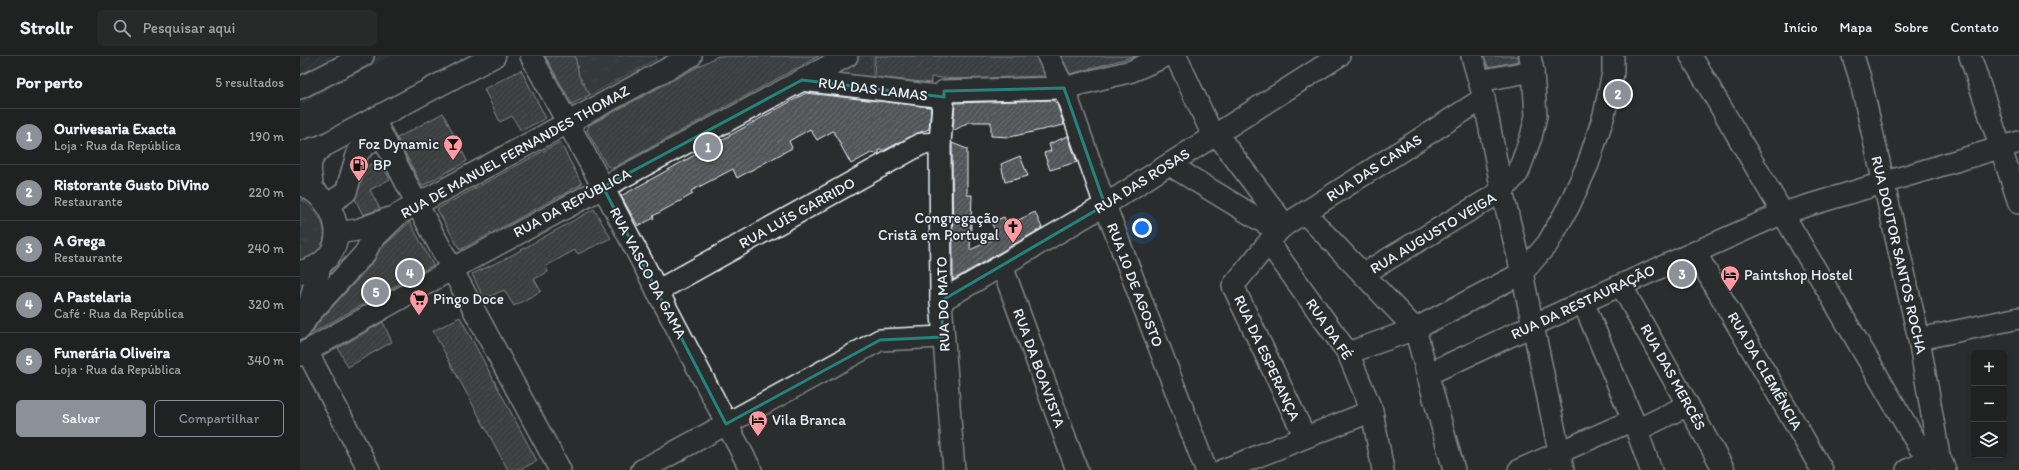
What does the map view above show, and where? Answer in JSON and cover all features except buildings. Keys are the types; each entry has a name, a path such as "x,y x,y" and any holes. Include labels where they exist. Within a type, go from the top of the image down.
{"main road":[{"path":"300,153 378,127 494,56"},
{"path":"300,159 323,146"},
{"path":"303,323 317,264 337,233 336,224 327,205 306,186 311,157 323,146"}],"street":[{"path":"300,88 363,56"},
{"name":"RUA VASCO DA GAMA","path":"531,56 603,187 726,424 752,470"},
{"name":"RUA DA REPÚBLICA","path":"303,353 452,269 847,56"},
{"name":"RUA 10 DE AGOSTO","path":"1048,56 1064,88 1105,205 1206,470"},
{"name":"RUA DAS LAMAS","path":"802,80 944,94 1064,88 1132,71 1166,56"},
{"name":"RUA DA FÉ","path":"1176,56 1214,134 1277,233 1348,353 1372,411 1383,470"},
{"name":"RUA DAS ROSAS","path":"941,301 1105,205 1170,165 1214,134 1339,56"},
{"path":"1472,56 1482,89 1502,191 1522,273 1561,461"},
{"path":"1348,353 1415,329 1522,273 1548,243 1569,206 1588,164 1604,115 1613,73 1613,56"},
{"path":"1692,56 1919,447 1942,463"},
{"name":"RUA DOUTOR SANTOS ROCHA","path":"1853,56 1860,78 1919,339 1942,463"},
{"path":"1970,56 2010,145 2019,203"},
{"name":"RUA DE MANUEL FERNANDES THOMAZ","path":"303,323 365,253 371,241 408,209 568,124 678,59"},
{"path":"1482,89 1532,63"},
{"name":"RUA AUGUSTO VEIGA","path":"1363,274 1502,191 1518,173 1531,137 1536,116 1532,63"},
{"name":"RUA DAS CANAS","path":"1277,233 1482,89"},
{"name":"RUA DO MATO","path":"944,94 940,143 941,301 954,470"},
{"path":"327,205 346,192 358,152 370,142 378,127"},
{"path":"378,127 408,209 452,269 560,470"},
{"name":"RUA LUÍS GARRIDO","path":"657,291 921,144 940,143"},
{"name":"RUA DA RESTAURAÇÃO","path":"1428,374 1532,325 1783,213 1884,184 2010,145"},
{"path":"1170,165 1277,233"},
{"path":"337,233 357,230 408,209"},
{"path":"1305,213 1415,329 1454,470"},
{"name":"RUA DA ESPERANÇA","path":"1277,233 1233,286 1305,437"},
{"path":"317,264 353,250 371,241"},
{"name":"RUA DA CLEMÊNCIA","path":"1695,252 1822,470"},
{"name":"RUA DA BOAVISTA","path":"1002,266 1077,470"},
{"name":"RUA DAS MERCÊS","path":"1621,285 1724,470"},
{"path":"1583,302 1635,425 1651,470"},
{"path":"1919,339 2019,318"},
{"path":"642,470 880,340 943,338"},
{"path":"303,353 369,470"},
{"path":"1519,470 1561,461 1635,425 1688,405"},
{"path":"1223,470 1372,411"},
{"path":"1907,470 1942,463"}],"highlighted area":[{"path":"802,80 944,97 944,91 1064,88 1105,205 941,301 943,337 880,340 726,424 603,187"}],"shaded area":[{"path":"300,56 391,56 300,105"}],"green space":[{"path":"575,56 656,56 657,59 590,95 579,76"},
{"path":"855,56 873,56 872,89 802,80"},
{"path":"300,199 312,208 317,215 324,229 324,237 323,244 319,251 313,256 300,262"}],"place":[{"name":"Ristorante Gusto DiVino","path":"1618,94"},
{"name":"Ourivesaria Exacta","path":"708,147"},
{"name":"Foz Dynamic","path":"453,161"},
{"name":"BP","path":"359,182"},
{"name":"Congregação Cristã em Portugal","path":"1013,244"},
{"name":"A Pastelaria","path":"410,273"},
{"name":"A Grega","path":"1682,274"},
{"name":"Funerária Oliveira","path":"376,292"},
{"name":"Paintshop Hostel","path":"1730,292"},
{"name":"Pingo Doce","path":"419,316"},
{"name":"Vila Branca","path":"758,437"}]}
